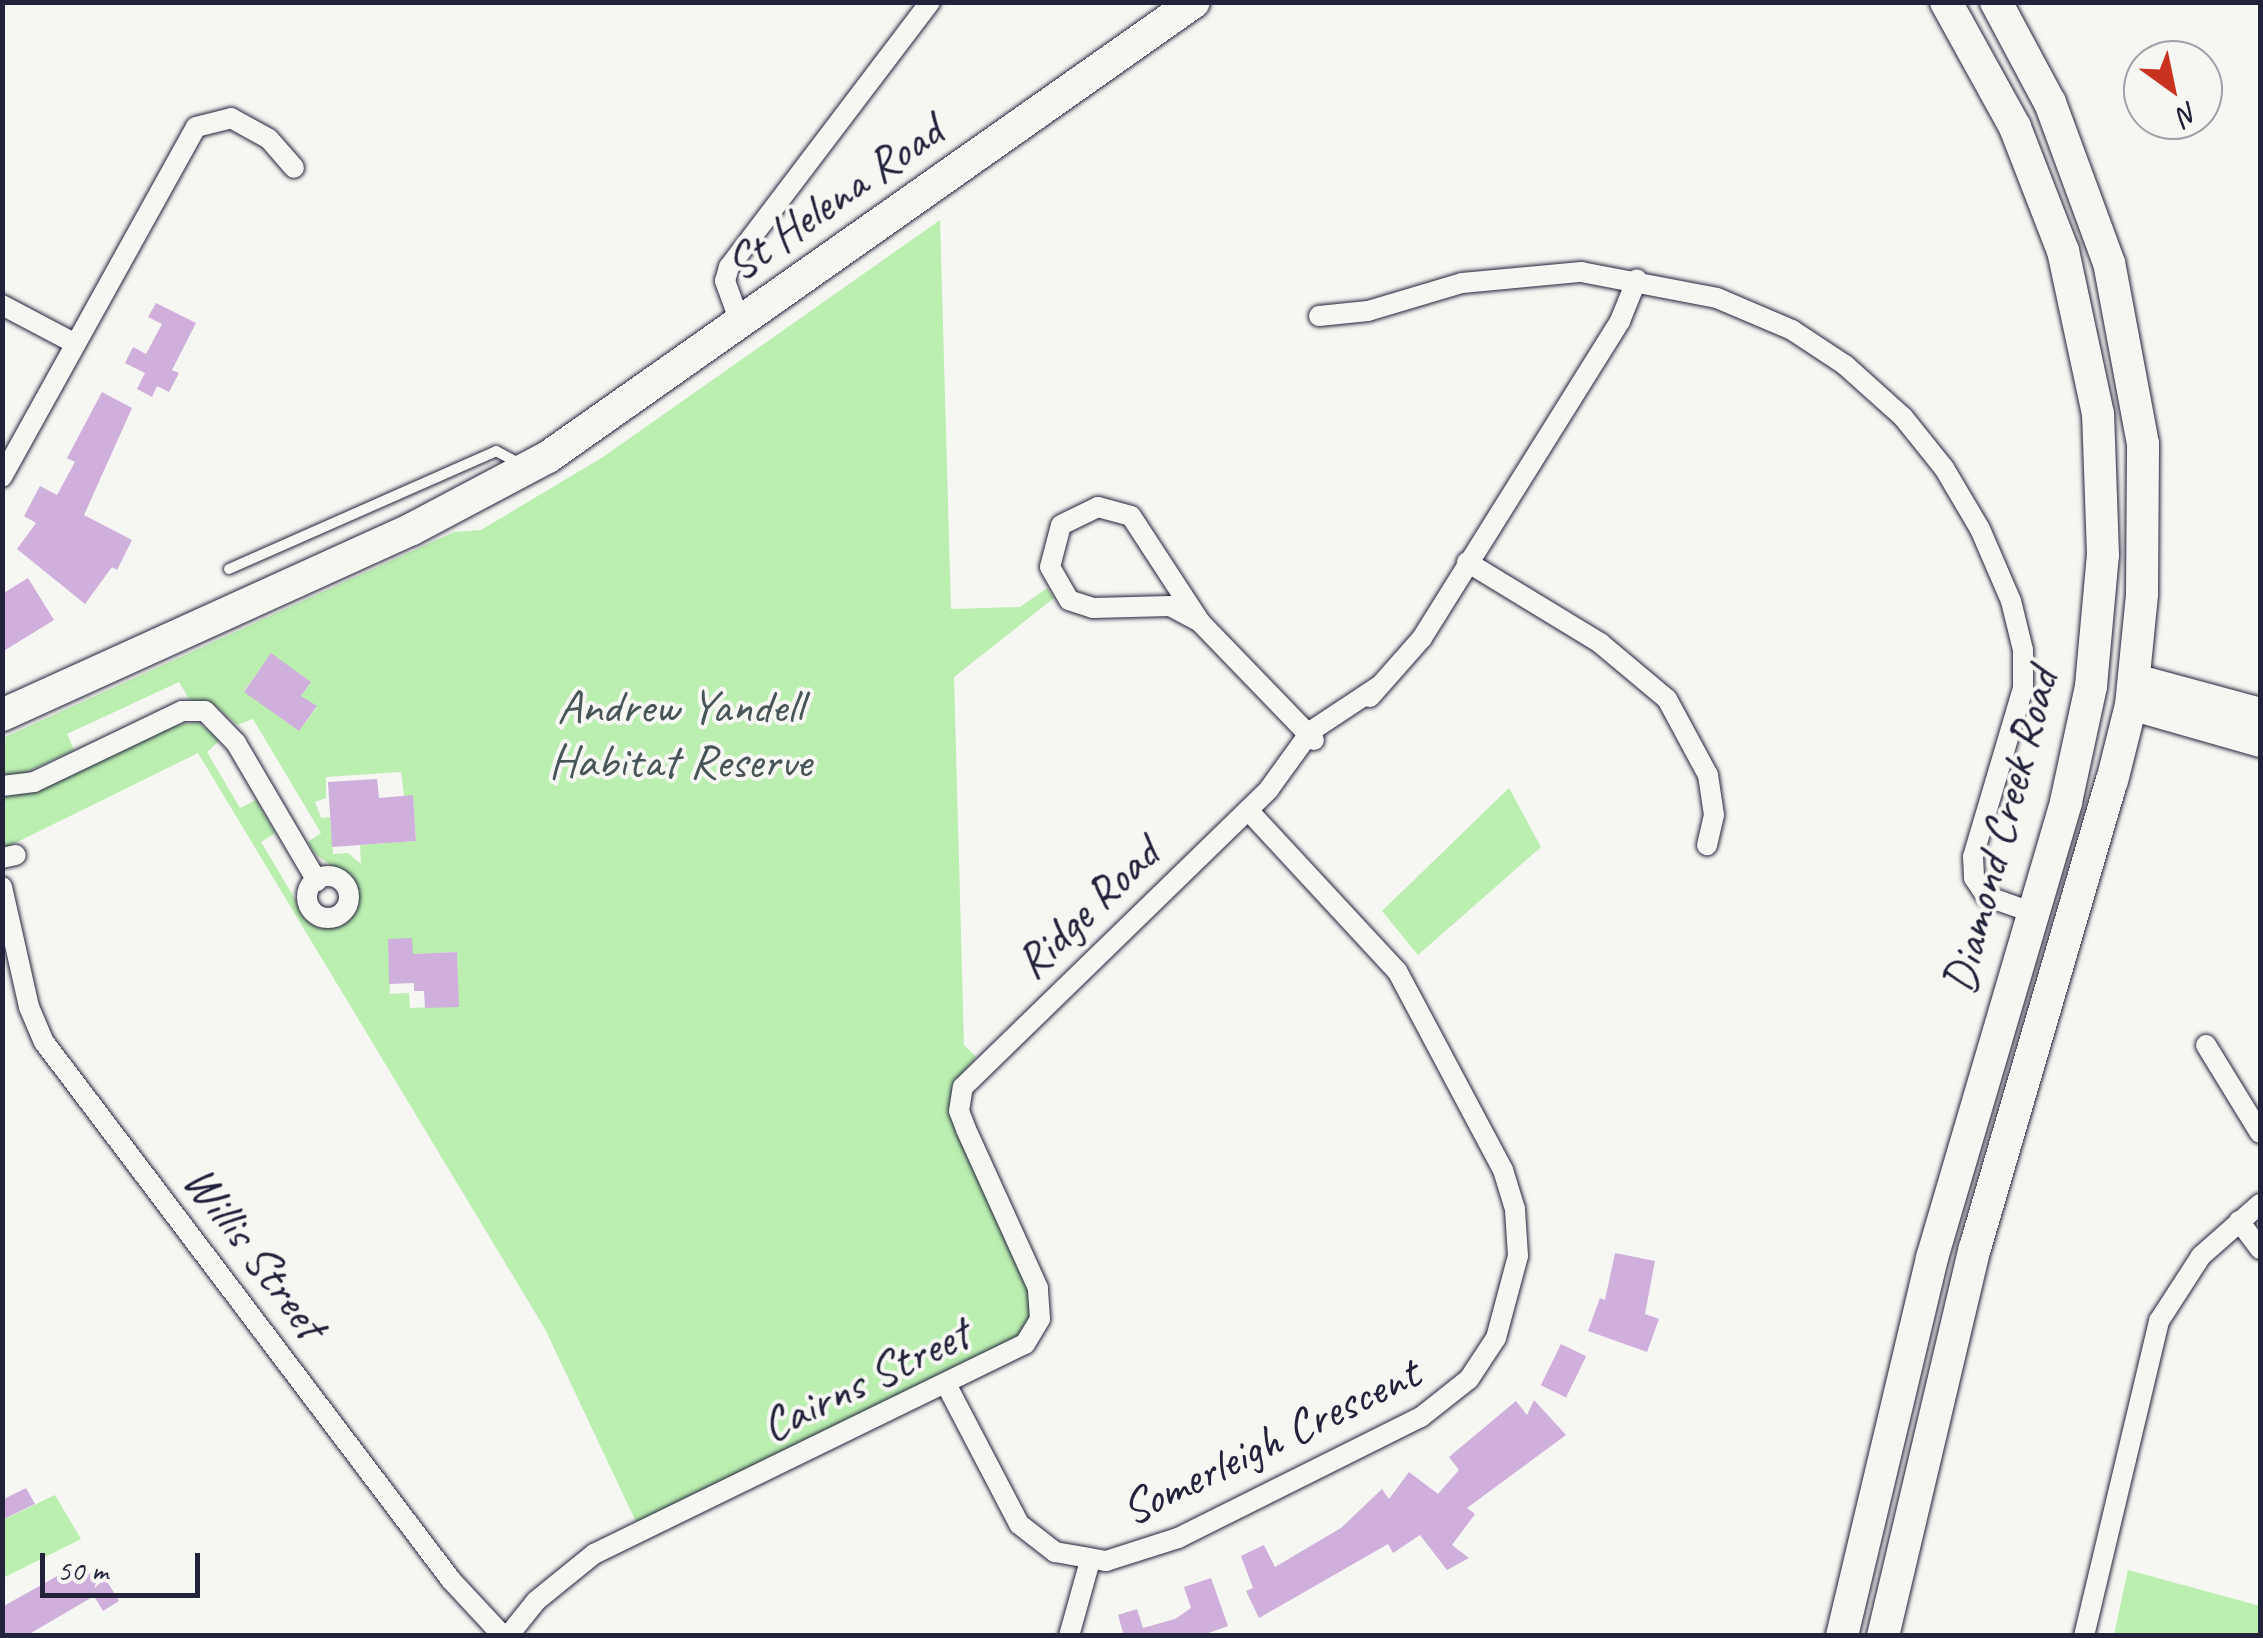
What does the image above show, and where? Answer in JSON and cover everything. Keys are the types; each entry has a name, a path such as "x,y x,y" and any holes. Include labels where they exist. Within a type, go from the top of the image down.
{"main road":[{"name":"St Helena Road","path":"2,715 412,529 527,469 1194,2"},
{"name":"Diamond Creek Road","path":"1842,1636 1932,1258 2066,802 2092,686 2104,491 2080,318 2041,188 1946,2"},
{"name":"Diamond Creek Road","path":"1883,1636 1975,1248 2133,692 2146,501 2130,362 2084,184 1996,2"},
{"path":"2092,686 2133,692"},
{"path":"2031,912 2069,924"}],"street":[{"path":"740,322 725,282 728,267 930,2"},
{"path":"2,477 196,127 231,118 269,139 294,168"},
{"path":"1319,316 1368,311 1502,276 1628,278 1716,298 1818,347 1902,417 1954,483 2006,588 2024,668 2019,710 1972,856 1974,878 1986,896 2031,912"},
{"name":"Ridge Road","path":"963,1087 1269,789 1298,769 1310,738 1347,723 1422,638 1598,348 1628,278"},
{"path":"2,305 74,343"},
{"path":"1200,622 1170,606 1093,608 1070,600 1050,566 1061,525 1098,507 1132,516 1200,622 1310,738"},
{"path":"1468,562 1600,643 1667,699 1708,775 1714,815 1707,845"},
{"path":"2133,692 2202,709 2260,712"},
{"path":"2202,709 2260,742"},
{"path":"2,786 34,782 182,710 205,711 236,744 316,881"},
{"name":"Somerleigh Crescent","path":"947,1386 1019,1524 1054,1552 1090,1561 1149,1551 1421,1418 1480,1364 1513,1288 1518,1230 1510,1189 1426,1015 1370,938 1248,810"},
{"name":"Willis Street","path":"2,888 29,1007 52,1054 451,1580 506,1636"},
{"path":"2206,1045 2260,1133"},
{"name":"Cairns Street","path":"506,1636 536,1601 594,1554 947,1386 1025,1344 1041,1308 1034,1277 959,1111 963,1087"},
{"path":"2084,1636 2148,1349 2185,1276 2260,1204"},
{"path":"2239,1221 2260,1249"},
{"path":"1068,1636 1090,1561"}],"lane":[{"path":"228,570 496,451 527,469"}],"green space":[{"name":"Andrew Yandell Habitat Reserve","path":"940,220 951,609 1020,607 1047,588 1054,598 954,677 964,1045 976,1057 954,1085 1034,1308 1021,1339 638,1526 545,1329 198,753 3,849 3,798 41,789 174,726 197,722 220,740 207,752 240,808 256,800 275,833 261,842 307,919 319,928 343,924 358,904 354,882 315,854 308,842 321,833 253,719 237,725 215,705 189,699 179,682 67,734 74,750 25,773 3,776 3,738 454,532 481,530 603,457","holes":["271,654 311,682 301,696 317,707 299,731 244,691","401,772 404,796 413,796 416,841 360,845 361,864 348,853 333,854 330,817 321,818 315,802 326,798 326,777","388,940 413,954 457,952 458,1006 410,1008 409,993 390,994"]},
{"path":"1509,788 1541,847 1418,955 1382,911"},
{"path":"55,1495 81,1539 3,1578 3,1520"},
{"path":"2128,1570 2260,1606 2260,1635 2114,1635"}],"building":[{"path":"156,303 196,323 172,370 179,373 169,392 157,386 152,397 137,389 145,373 125,363 133,347 146,354 162,324 148,317"},
{"path":"102,392 132,408 84,515 132,540 117,570 112,567 85,604 17,549 36,523 24,516 40,486 57,495 75,462 67,458"},
{"path":"28,578 54,620 2,652 2,594"},
{"path":"271,653 311,682 301,696 317,706 299,731 244,692"},
{"path":"377,779 379,798 413,795 416,841 332,847 328,782"},
{"path":"412,938 413,954 457,952 459,1007 425,1008 424,991 414,991 414,983 389,984 388,939"},
{"path":"1615,1253 1655,1261 1645,1314 1659,1319 1647,1352 1588,1331 1600,1298 1605,1300"},
{"path":"1561,1344 1586,1356 1566,1398 1541,1385"},
{"path":"1534,1400 1566,1435 1467,1508 1475,1514 1452,1545 1469,1558 1447,1570 1420,1535 1393,1553 1388,1544 1259,1618 1246,1591 1253,1588 1241,1556 1264,1545 1275,1567 1341,1528 1382,1489 1389,1499 1409,1472 1438,1494 1459,1470 1449,1457 1516,1401 1527,1415"},
{"path":"26,1488 35,1504 2,1520 2,1500"},
{"path":"99,1568 119,1601 103,1611 94,1596 26,1636 2,1636 2,1607 68,1570 75,1582"},
{"path":"1211,1578 1228,1626 1200,1636 1124,1636 1118,1615 1137,1609 1143,1628 1175,1619 1191,1608 1184,1587"}]}
